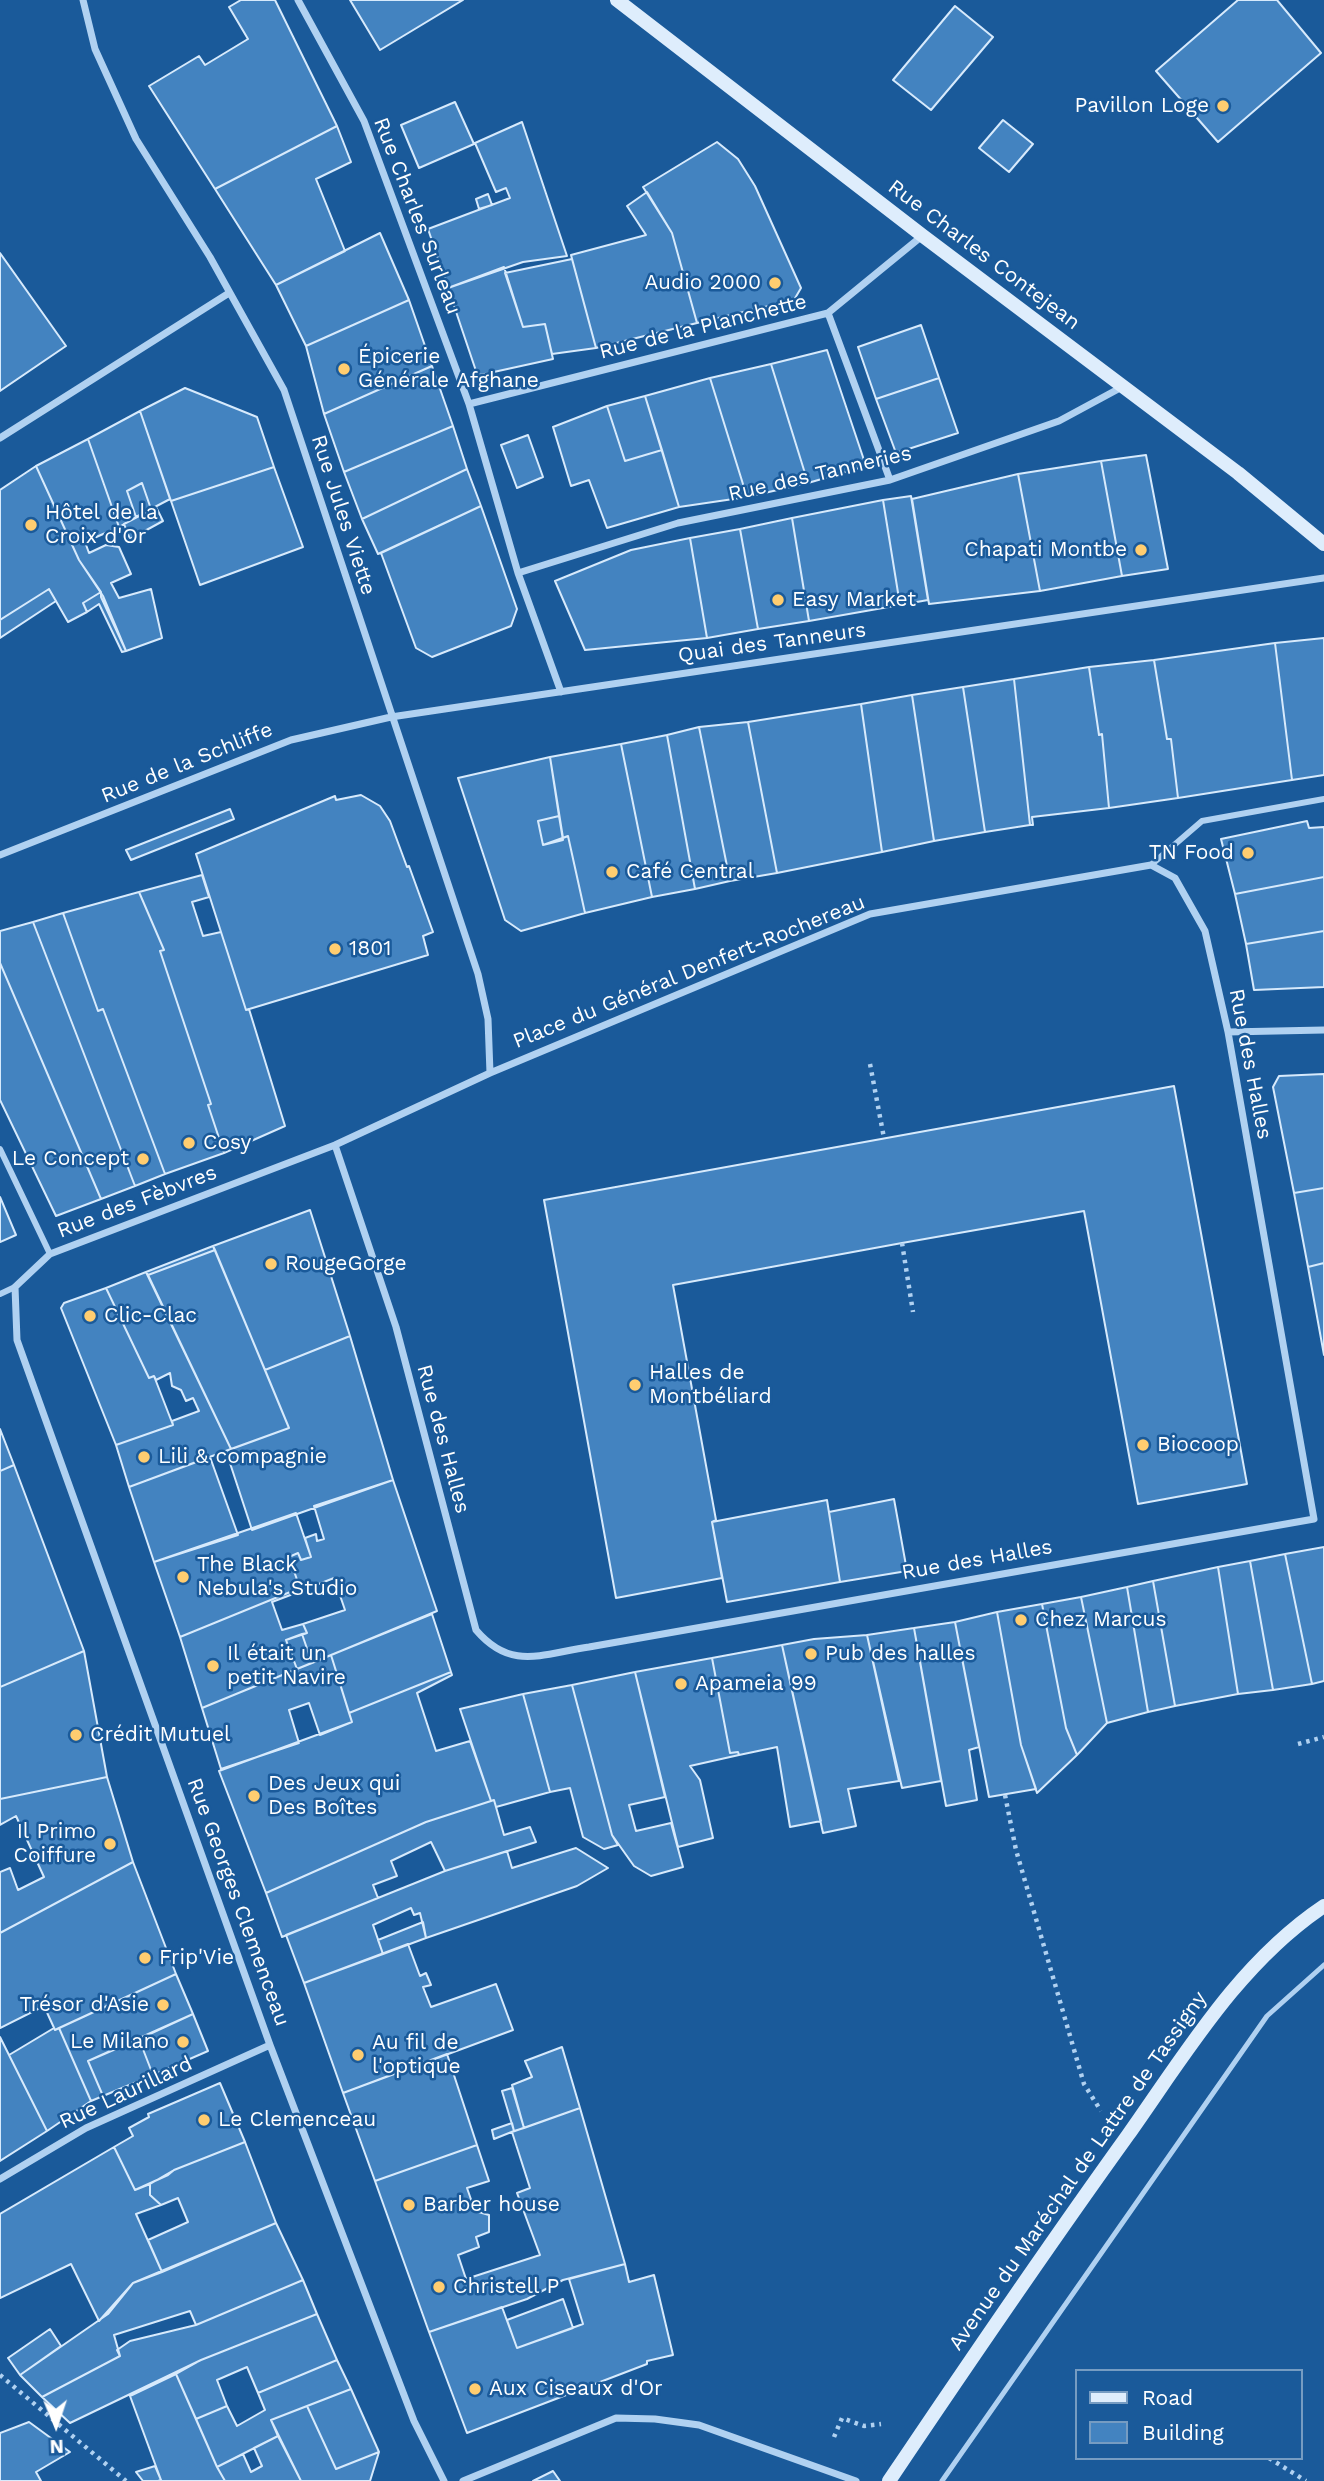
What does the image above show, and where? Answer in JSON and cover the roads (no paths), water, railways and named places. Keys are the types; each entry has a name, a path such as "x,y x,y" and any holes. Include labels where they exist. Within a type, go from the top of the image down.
{"main road":[{"name":"Rue Charles Contejean","path":"617,0 923,236 1292,514 1324,544"},
{"name":"Avenue du Maréchal de Lattre de Tassigny","path":"889,2481 1002,2312 1234,1984 1301,1921 1324,1906"}],"street":[{"name":"Rue Jules Viette","path":"83,0 95,49 136,139 211,257 284,390 478,974 488,1019 490,1073"},
{"name":"Rue Charles Surleau","path":"298,0 364,121 469,404 518,573 561,692"},
{"name":"Rue de la Planchette","path":"469,404 828,313 923,236"},
{"path":"0,438 229,293"},
{"path":"828,313 890,480"},
{"name":"Rue des Tanneries","path":"518,573 678,523 890,480 1059,421 1123,386"},
{"name":"Quai des Tanneurs","path":"391,717 1324,578"},
{"name":"Rue de la Schliffe","path":"0,855 291,740 391,717"},
{"path":"1151,865 1202,821 1324,799"},
{"name":"Place du Général Denfert-Rochereau","path":"335,1145 490,1073 870,914 1151,865"},
{"name":"Rue des Halles","path":"335,1145 396,1328 476,1630 492,1648 519,1657 1314,1519 1228,1032 1205,931 1175,878 1151,865"},
{"path":"1228,1032 1324,1030"},
{"name":"Rue des Fèbvres","path":"0,1294 15,1287 50,1254 335,1145"},
{"path":"0,1149 50,1254"},
{"name":"Rue Georges Clemenceau","path":"15,1287 17,1340 270,2045 414,2421 444,2481"},
{"name":"Rue Laurillard","path":"0,2179 86,2128 270,2045"},
{"path":"463,2481 616,2418 654,2419 699,2425 821,2466 856,2481"}],"lane":[{"path":"942,2481 1267,2016 1324,1965"}],"place":[{"name":"Pavillon Loge","path":"1223,106"},
{"name":"Audio 2000","path":"775,283"},
{"name":"Épicerie Générale Afghane","path":"344,369"},
{"name":"Hôtel de la Croix d'Or","path":"31,525"},
{"name":"Chapati Montbe","path":"1141,550"},
{"name":"Easy Market","path":"778,600"},
{"name":"TN Food","path":"1248,853"},
{"name":"Café Central","path":"612,872"},
{"name":"1801","path":"335,949"},
{"name":"Cosy","path":"189,1143"},
{"name":"Le Concept","path":"143,1159"},
{"name":"RougeGorge","path":"271,1264"},
{"name":"Clic-Clac","path":"90,1316"},
{"name":"Halles de Montbéliard","path":"635,1385"},
{"name":"Biocoop","path":"1143,1445"},
{"name":"Lili & compagnie","path":"144,1457"},
{"name":"The Black Nebula's Studio","path":"183,1577"},
{"name":"Chez Marcus","path":"1021,1620"},
{"name":"Pub des halles","path":"811,1654"},
{"name":"Il était un petit Navire","path":"213,1666"},
{"name":"Apameia 99","path":"681,1684"},
{"name":"Crédit Mutuel","path":"76,1735"},
{"name":"Des Jeux qui Des Boîtes","path":"254,1796"},
{"name":"Il Primo Coiffure","path":"110,1844"},
{"name":"Frip'Vie","path":"145,1958"},
{"name":"Trésor d'Asie","path":"163,2005"},
{"name":"Le Milano","path":"183,2042"},
{"name":"Au fil de l'optique","path":"358,2055"},
{"name":"Le Clemenceau","path":"204,2120"},
{"name":"Barber house","path":"409,2205"},
{"name":"Christell P","path":"439,2287"},
{"name":"Aux Ciseaux d'Or","path":"475,2389"}]}
